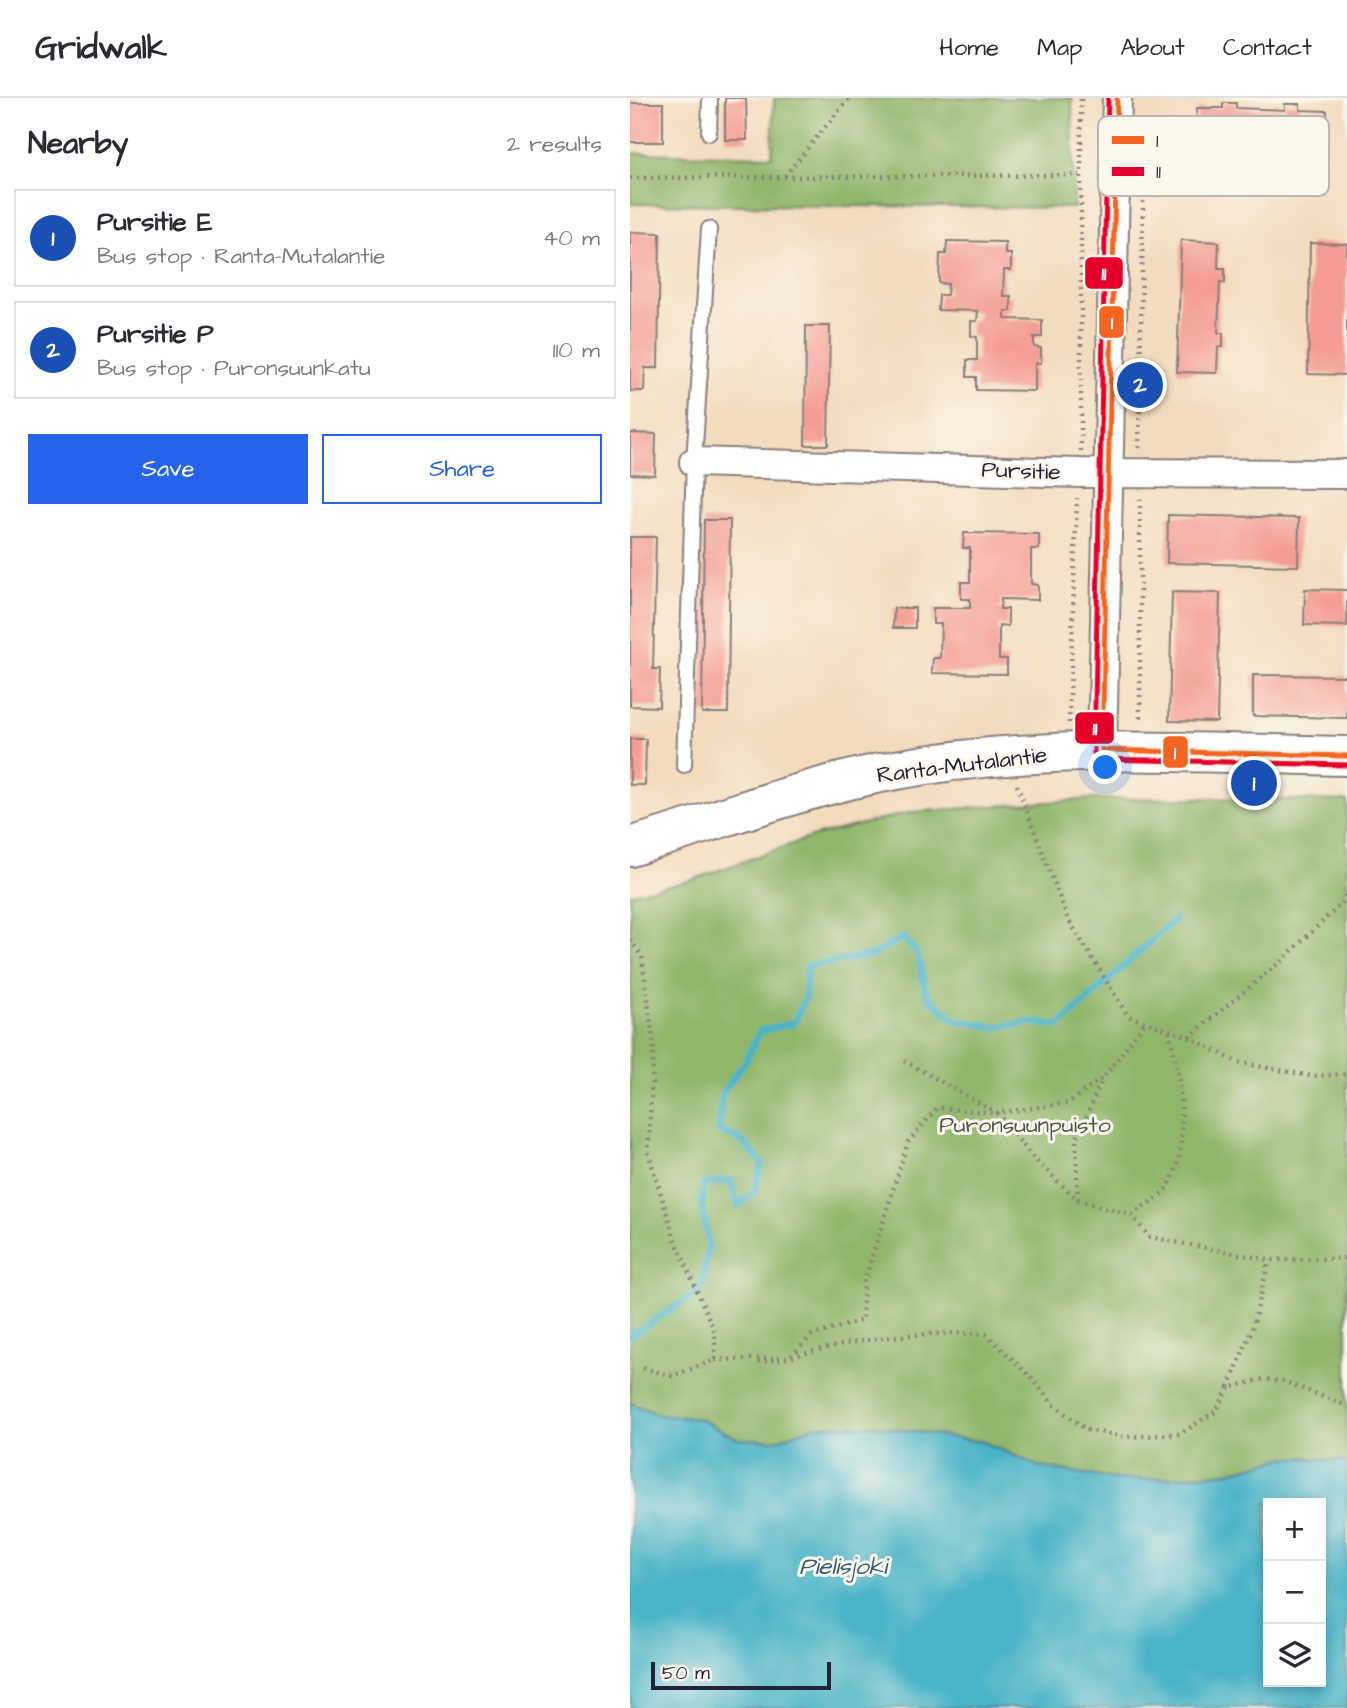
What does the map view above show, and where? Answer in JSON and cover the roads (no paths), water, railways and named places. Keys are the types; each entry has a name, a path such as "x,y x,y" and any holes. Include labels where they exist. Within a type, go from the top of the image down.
{"street":[{"path":"1117,98 1117,116"},
{"path":"1102,750 1115,196"},
{"name":"Pursitie","path":"694,462 1108,472 1347,474"},
{"name":"Ranta-Mutalantie","path":"630,847 783,798 896,769 1102,750 1347,756"}],"lane":[{"path":"709,133 710,98"},
{"path":"684,765 694,462 709,229"}],"water":[{"name":"Pielisjoki","path":"630,1403 660,1415 700,1419 738,1439 777,1440 814,1426 872,1425 983,1442 1040,1467 1116,1479 1153,1479 1229,1472 1286,1457 1343,1461 1347,1463 1347,1708 630,1708"}],"waterway":[{"path":"630,1336 701,1290 709,1244 702,1211 703,1184 731,1180 738,1206 755,1190 762,1163 742,1141 719,1131 722,1093 746,1060 760,1031 794,1023 805,998 807,966 873,955 903,937 917,953 927,996 955,1020 994,1027 1033,1022 1059,1026 1175,919"}],"place":[{"name":"Pursitie P","path":"1140,385"},
{"name":"Pursitie E","path":"1254,783"}],"park label":[{"name":"Puronsuunpuisto","path":"1025,1125"}]}
